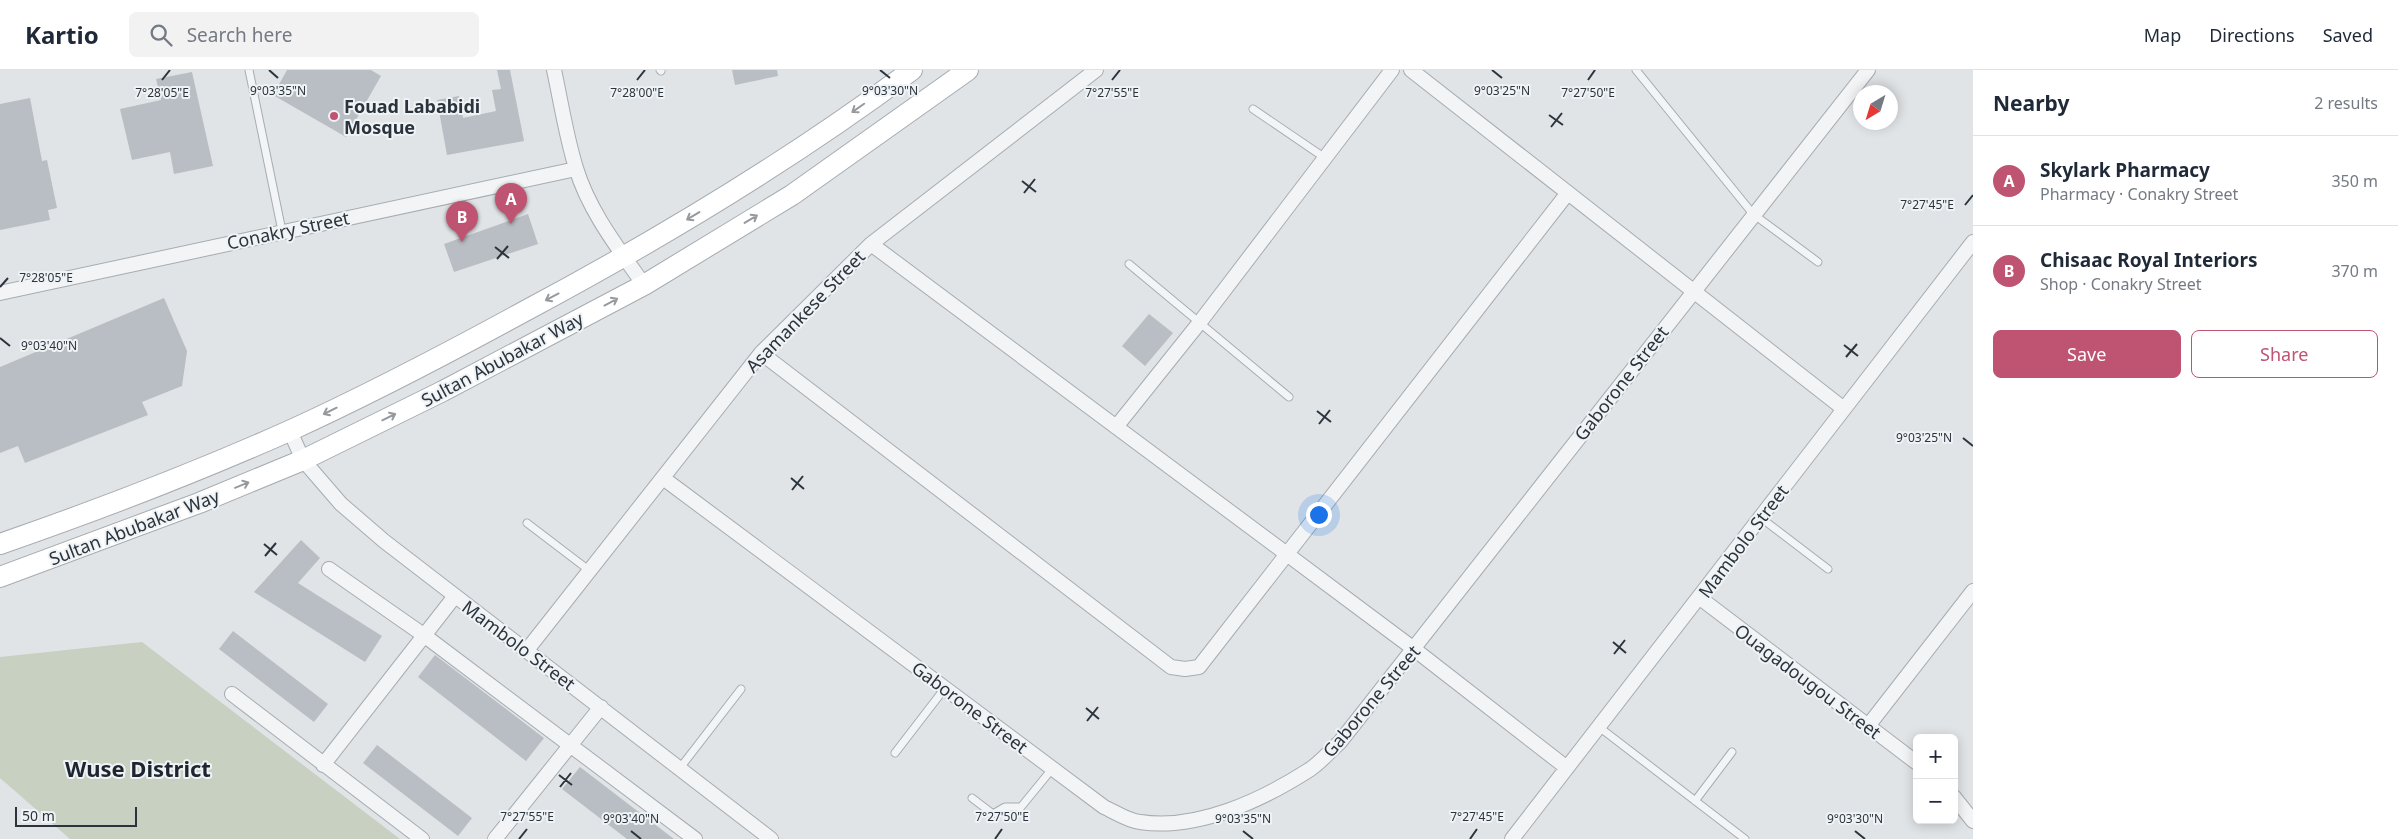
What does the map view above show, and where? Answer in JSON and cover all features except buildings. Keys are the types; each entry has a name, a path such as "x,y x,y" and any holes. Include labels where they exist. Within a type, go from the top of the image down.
{"main road":[{"name":"Sultan Abubakar Way","path":"0,544 191,473 290,430 428,363 625,258 772,168 912,70"},
{"name":"Sultan Abubakar Way","path":"0,578 303,460 443,391 644,285 792,195 968,70"}],"street":[{"path":"554,70 576,169 598,217 644,285"},
{"name":"Asamankese Street","path":"527,650 761,353 871,244 1096,70"},
{"path":"1116,427 1200,322 1392,70"},
{"path":"1411,70 1844,409"},
{"name":"Gaborone Street","path":"664,478 1104,808 1138,822 1174,824 1218,813 1264,795 1311,769 1340,742 1868,70"},
{"name":"Conakry Street","path":"0,293 576,169"},
{"path":"761,353 1171,666 1185,669 1199,667 1567,194"},
{"name":"Mambolo Street","path":"1512,839 1700,598 1973,242"},
{"path":"871,244 1414,649 1568,768"},
{"name":"Mambolo Street","path":"290,430 303,460 341,504 384,541 771,839"},
{"path":"329,569 425,636 695,839"},
{"path":"1868,726 1973,591"},
{"path":"323,765 455,596"},
{"name":"Ouagadougou Street","path":"1700,598 1913,760"},
{"path":"232,694 422,839"},
{"path":"495,839 601,707"},
{"path":"1958,801 1973,821"}],"lane":[{"path":"249,70 282,231"},
{"path":"1636,70 1753,214 1818,262"},
{"path":"1253,109 1325,158"},
{"path":"1129,264 1289,396"},
{"path":"1761,518 1828,569"},
{"path":"527,523 590,571"},
{"path":"895,753 945,688"},
{"path":"680,768 741,689"},
{"path":"1599,727 1745,839"},
{"path":"1696,801 1732,752"},
{"path":"972,798 993,814 1005,807 1022,808 1052,768"}],"shaded area":[{"path":"142,642 400,839 70,839 0,778 0,657"}],"place":[{"name":"Fouad Lababidi Mosque","path":"334,116"},
{"name":"Skylark Pharmacy","path":"511,224"},
{"name":"Chisaac Royal Interiors","path":"462,242"}],"district":[{"name":"Wuse District","path":"138,768"}]}
